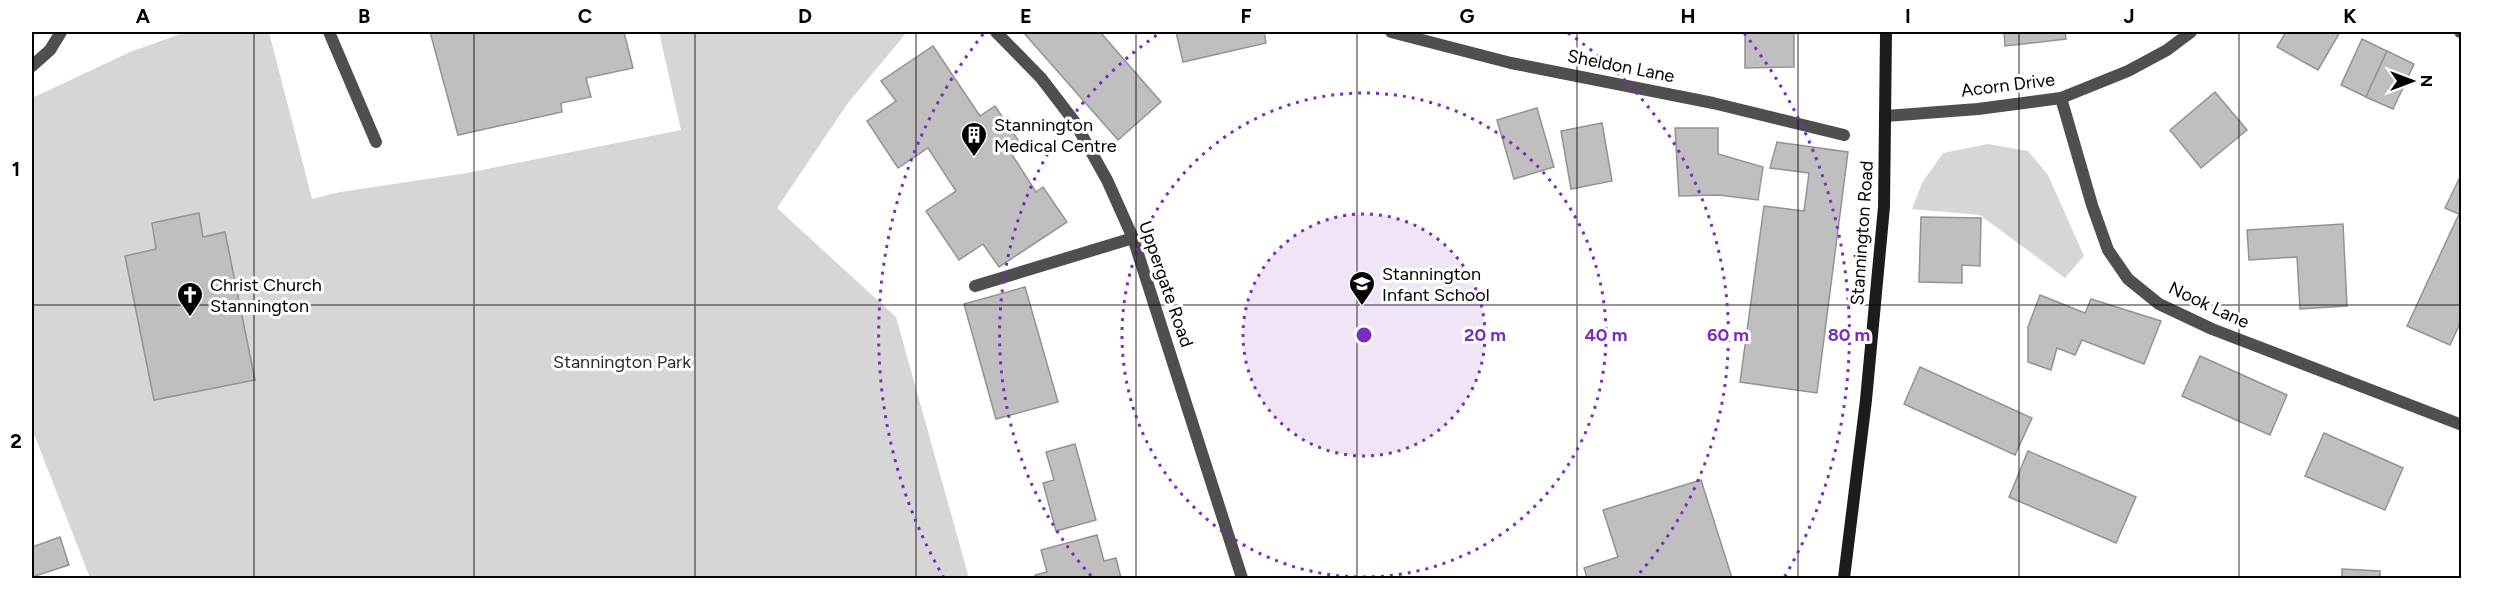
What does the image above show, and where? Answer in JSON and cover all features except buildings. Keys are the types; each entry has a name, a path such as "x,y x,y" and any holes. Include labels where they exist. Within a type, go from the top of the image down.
{"main road":[{"name":"Stannington Road","path":"1844,579 1868,388 1884,207 1886,32"}],"street":[{"path":"32,66 50,50 61,32"},
{"path":"329,32 376,142"},
{"name":"Uppergate Road","path":"996,32 1041,78 1074,121 1107,180 1133,238 1242,579"},
{"name":"Sheldon Lane","path":"1391,32 1511,63 1713,103 1844,135"},
{"name":"Acorn Drive","path":"1886,116 1978,109 2061,98 2128,71 2167,50 2191,32"},
{"name":"Nook Lane","path":"2061,98 2092,205 2108,250 2128,279 2158,303 2212,329 2462,425"},
{"path":"975,286 1133,238"}],"green space":[{"name":"Stannington Park","path":"186,32 269,32 312,199 340,192 467,173 681,130 659,32 907,32 848,103 777,208 896,317 969,578 90,578 32,429 32,98 130,52"},
{"path":"1988,144 2028,151 2048,175 2084,256 2065,278 1980,215 1912,209 1922,183 1943,153"}],"place":[{"name":"Stannington Medical Centre","path":"974,158"},
{"name":"Stannington Infant School","path":"1362,307"},
{"name":"Christ Church Stannington","path":"190,318"}]}
